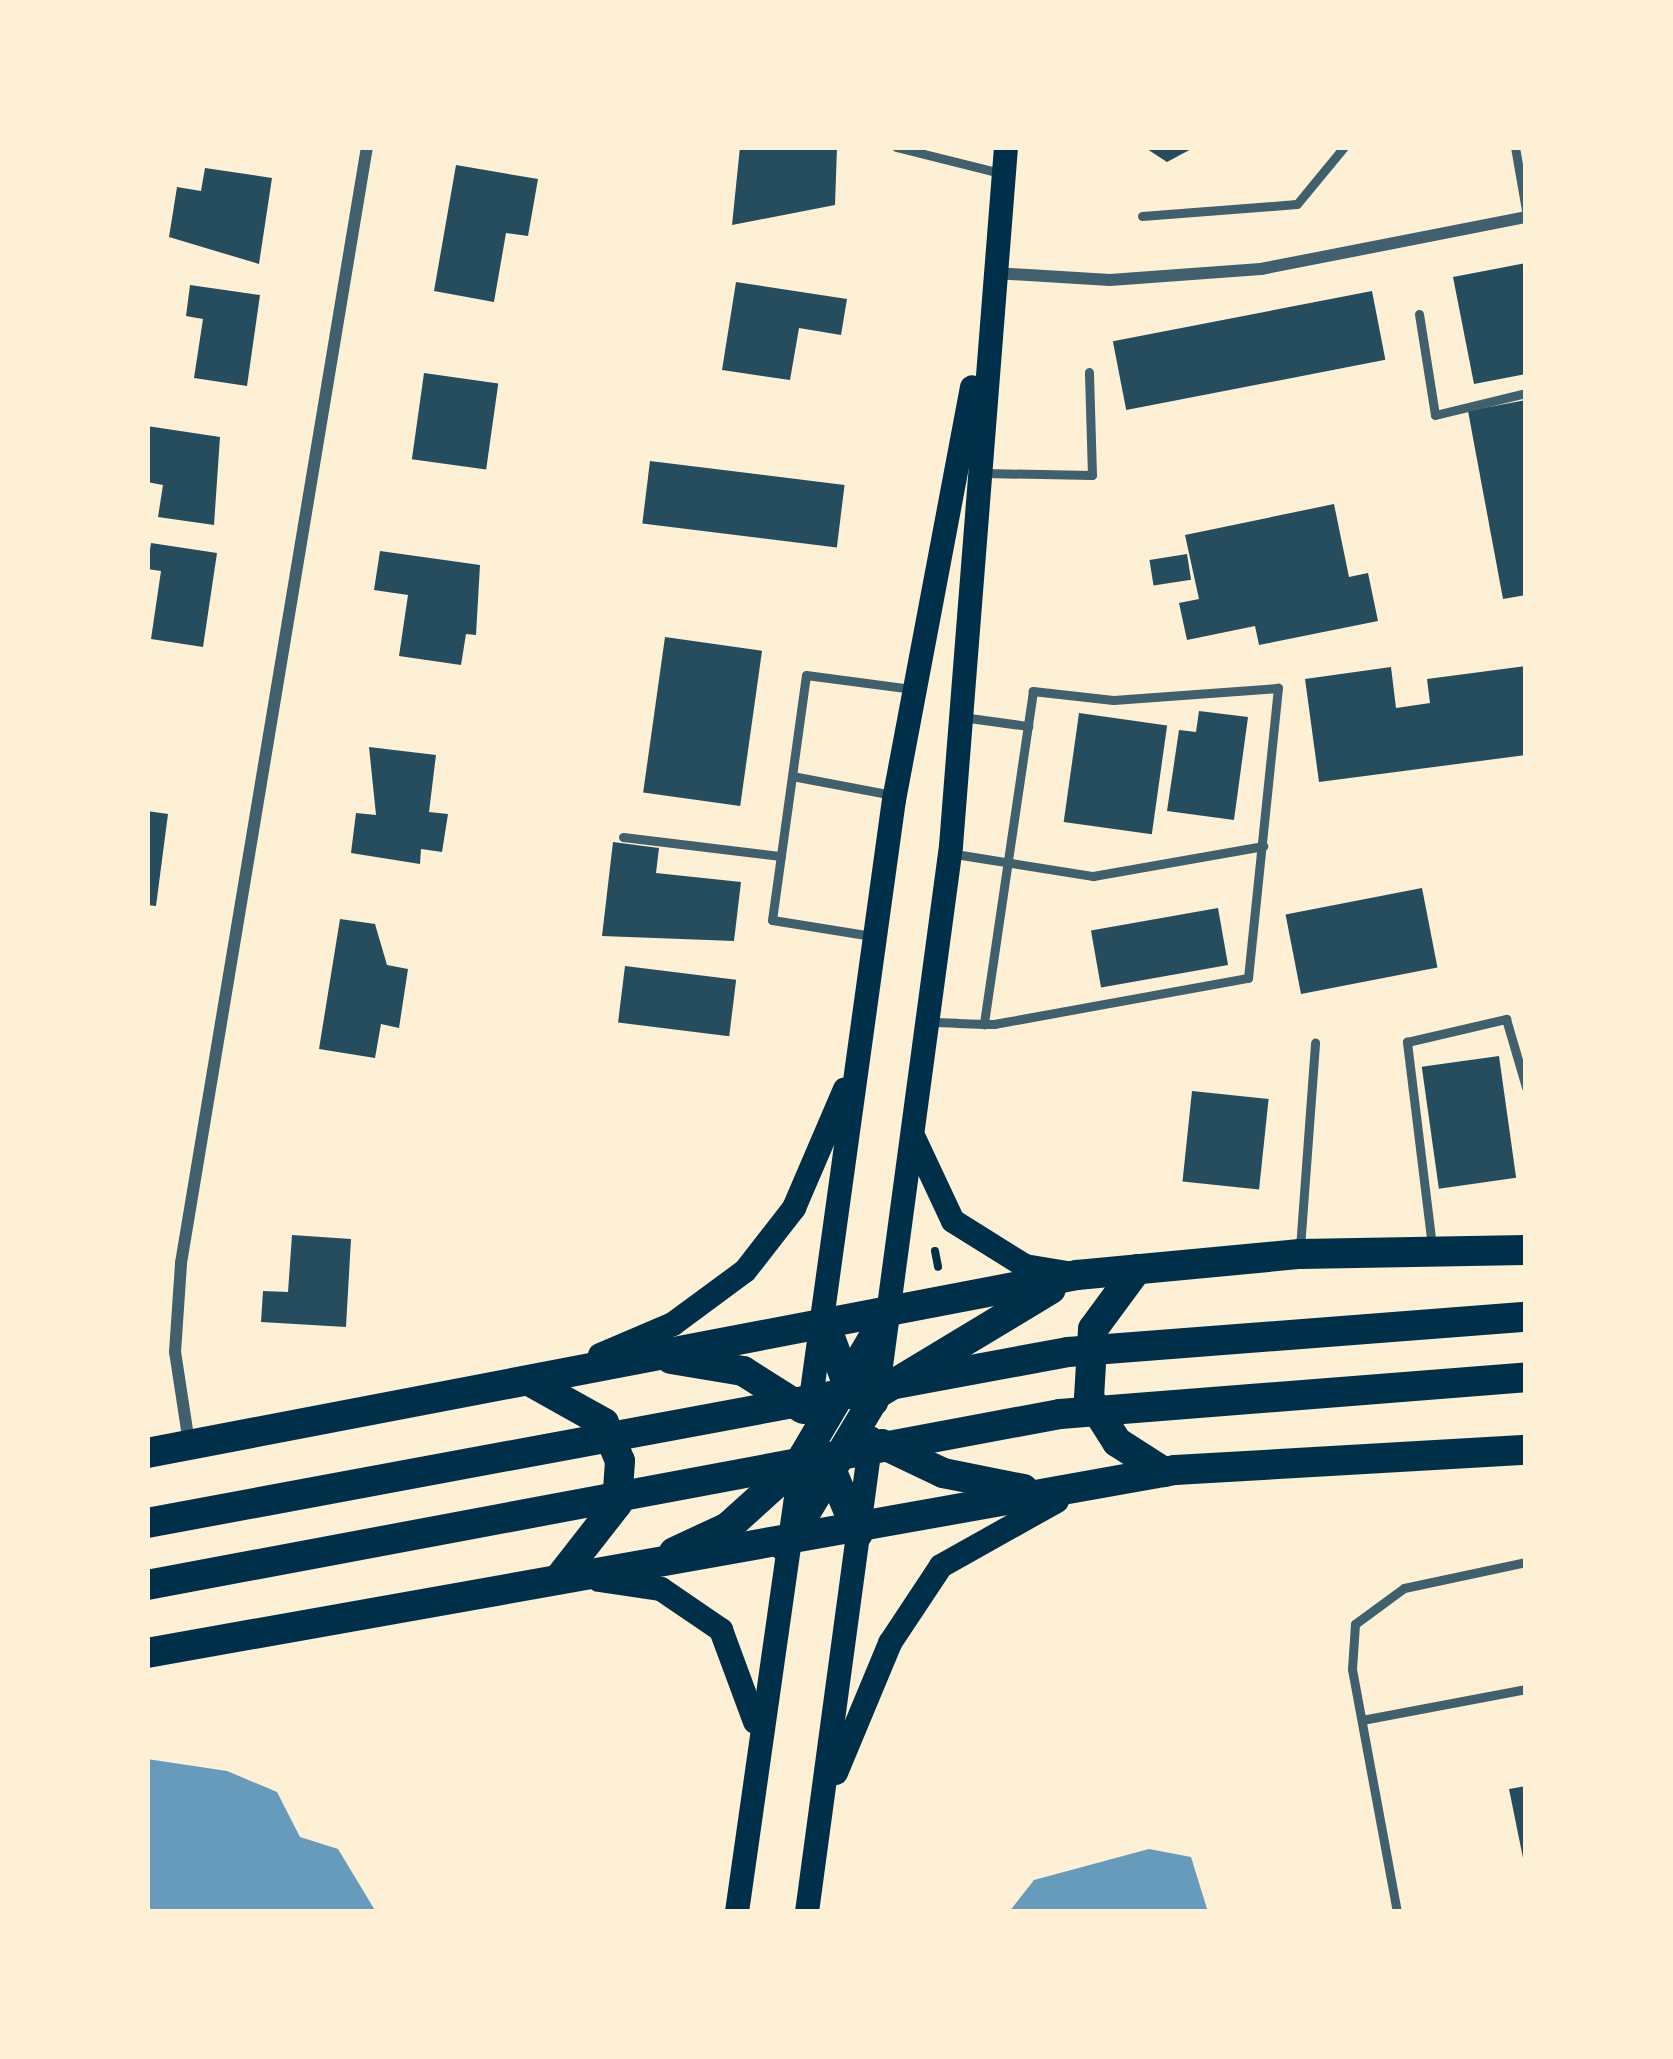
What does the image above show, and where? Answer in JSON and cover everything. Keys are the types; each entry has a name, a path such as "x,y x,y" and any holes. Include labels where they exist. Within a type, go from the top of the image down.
{"main road":[{"path":"807,1912 870,1417 890,1309 950,853 1006,147"},
{"path":"737,1912 784,1546 815,1465 813,1423 824,1321 895,795 994,273"},
{"path":"530,1381 673,1324 746,1271 806,1184 861,1047"},
{"path":"913,1132 953,1221 1024,1266 1077,1275"},
{"path":"147,1453 1077,1275 1300,1254 1432,1248 1526,1250"},
{"path":"1137,1269 1093,1329 1089,1398 1117,1442 1164,1472"},
{"path":"646,1564 728,1527 815,1465 870,1417 1077,1275"},
{"path":"813,1423 847,1382 890,1309"},
{"path":"147,1523 1068,1352 1526,1317"},
{"path":"824,1321 847,1382 870,1417 944,1473 1055,1492"},
{"path":"635,1357 743,1371 813,1423"},
{"path":"147,1585 1060,1414 1526,1377"},
{"path":"530,1381 604,1423 620,1461 617,1504 560,1576"},
{"path":"147,1653 560,1576 858,1534 1164,1472 1526,1450"},
{"path":"815,1465 858,1534"},
{"path":"822,1809 890,1642 941,1566 1002,1524 1115,1480"},
{"path":"560,1576 691,1604 735,1649 759,1740"}],"street":[{"path":"190,1445 175,1352 181,1263 367,147"},
{"path":"994,273 1110,280 1262,269 1526,214"}],"lane":[{"path":"896,147 1004,174"},
{"path":"1142,216 1297,204 1344,147"},
{"path":"1515,147 1526,214"},
{"path":"1419,314 1435,415 1526,393"},
{"path":"979,473 1092,475 1089,372"},
{"path":"875,937 772,920 806,675 913,689"},
{"path":"927,1022 984,1024 1248,978 1278,688 1113,700 1033,691 1013,867 984,1024"},
{"path":"960,717 1028,726"},
{"path":"792,776 895,795"},
{"path":"622,837 781,856"},
{"path":"950,853 1013,867 1093,876 1263,846"},
{"path":"1432,1248 1407,1042 1506,1019 1526,1088"},
{"path":"1300,1254 1315,1043"},
{"path":"1397,1912 1349,1644 1376,1603 1526,1562"},
{"path":"1362,1720 1526,1689"}],"path":[{"path":"935,1252 938,1267"}],"water":[{"path":"147,1759 227,1771 277,1792 300,1837 338,1849 376,1912 147,1912"},
{"path":"1149,1849 1191,1857 1208,1912 1009,1912 1034,1880"}],"building":[{"path":"740,147 837,147 835,205 732,225"},
{"path":"1144,147 1195,147 1167,162"},
{"path":"456,165 538,179 528,236 506,233 494,302 434,291"},
{"path":"205,168 272,178 259,264 169,237 177,187 201,191"},
{"path":"1526,263 1526,374 1474,384 1453,277"},
{"path":"736,282 847,299 841,335 799,328 790,380 722,370"},
{"path":"190,285 260,295 247,386 194,378 203,319 186,316"},
{"path":"1372,291 1385,360 1126,410 1113,341"},
{"path":"424,373 498,383 486,470 412,459"},
{"path":"1526,400 1526,595 1503,599 1468,411"},
{"path":"147,426 220,437 214,525 158,517 163,485 147,482"},
{"path":"650,461 845,485 837,547 642,524"},
{"path":"1334,504 1349,577 1368,573 1378,621 1259,645 1255,626 1187,640 1179,603 1199,599 1185,535"},
{"path":"151,543 217,553 203,647 151,639 161,571 147,569"},
{"path":"380,551 480,565 476,635 466,634 461,665 399,656 408,595 374,590"},
{"path":"1187,554 1191,580 1154,586 1149,560"},
{"path":"665,637 762,651 740,806 643,792"},
{"path":"1526,666 1526,755 1319,782 1305,679 1391,667 1396,708 1430,703 1427,679"},
{"path":"1199,711 1248,717 1234,820 1167,811 1179,730 1196,732"},
{"path":"1079,713 1167,725 1152,834 1064,822"},
{"path":"369,747 436,755 429,812 448,814 442,852 421,849 420,864 351,853 356,813 376,815"},
{"path":"147,811 168,814 156,906 147,905"},
{"path":"613,842 659,848 656,873 741,882 734,941 602,936"},
{"path":"1422,888 1437,968 1301,994 1286,915"},
{"path":"1218,908 1228,965 1101,988 1091,930"},
{"path":"340,919 375,924 387,965 408,969 399,1028 381,1024 375,1058 319,1049"},
{"path":"625,966 736,980 729,1036 618,1023"},
{"path":"1499,1056 1516,1178 1439,1189 1422,1067"},
{"path":"1192,1091 1269,1099 1259,1190 1182,1182"},
{"path":"292,1235 351,1239 346,1327 261,1322 263,1291 288,1292"},
{"path":"1526,1786 1526,1863 1524,1863 1509,1789"}]}
